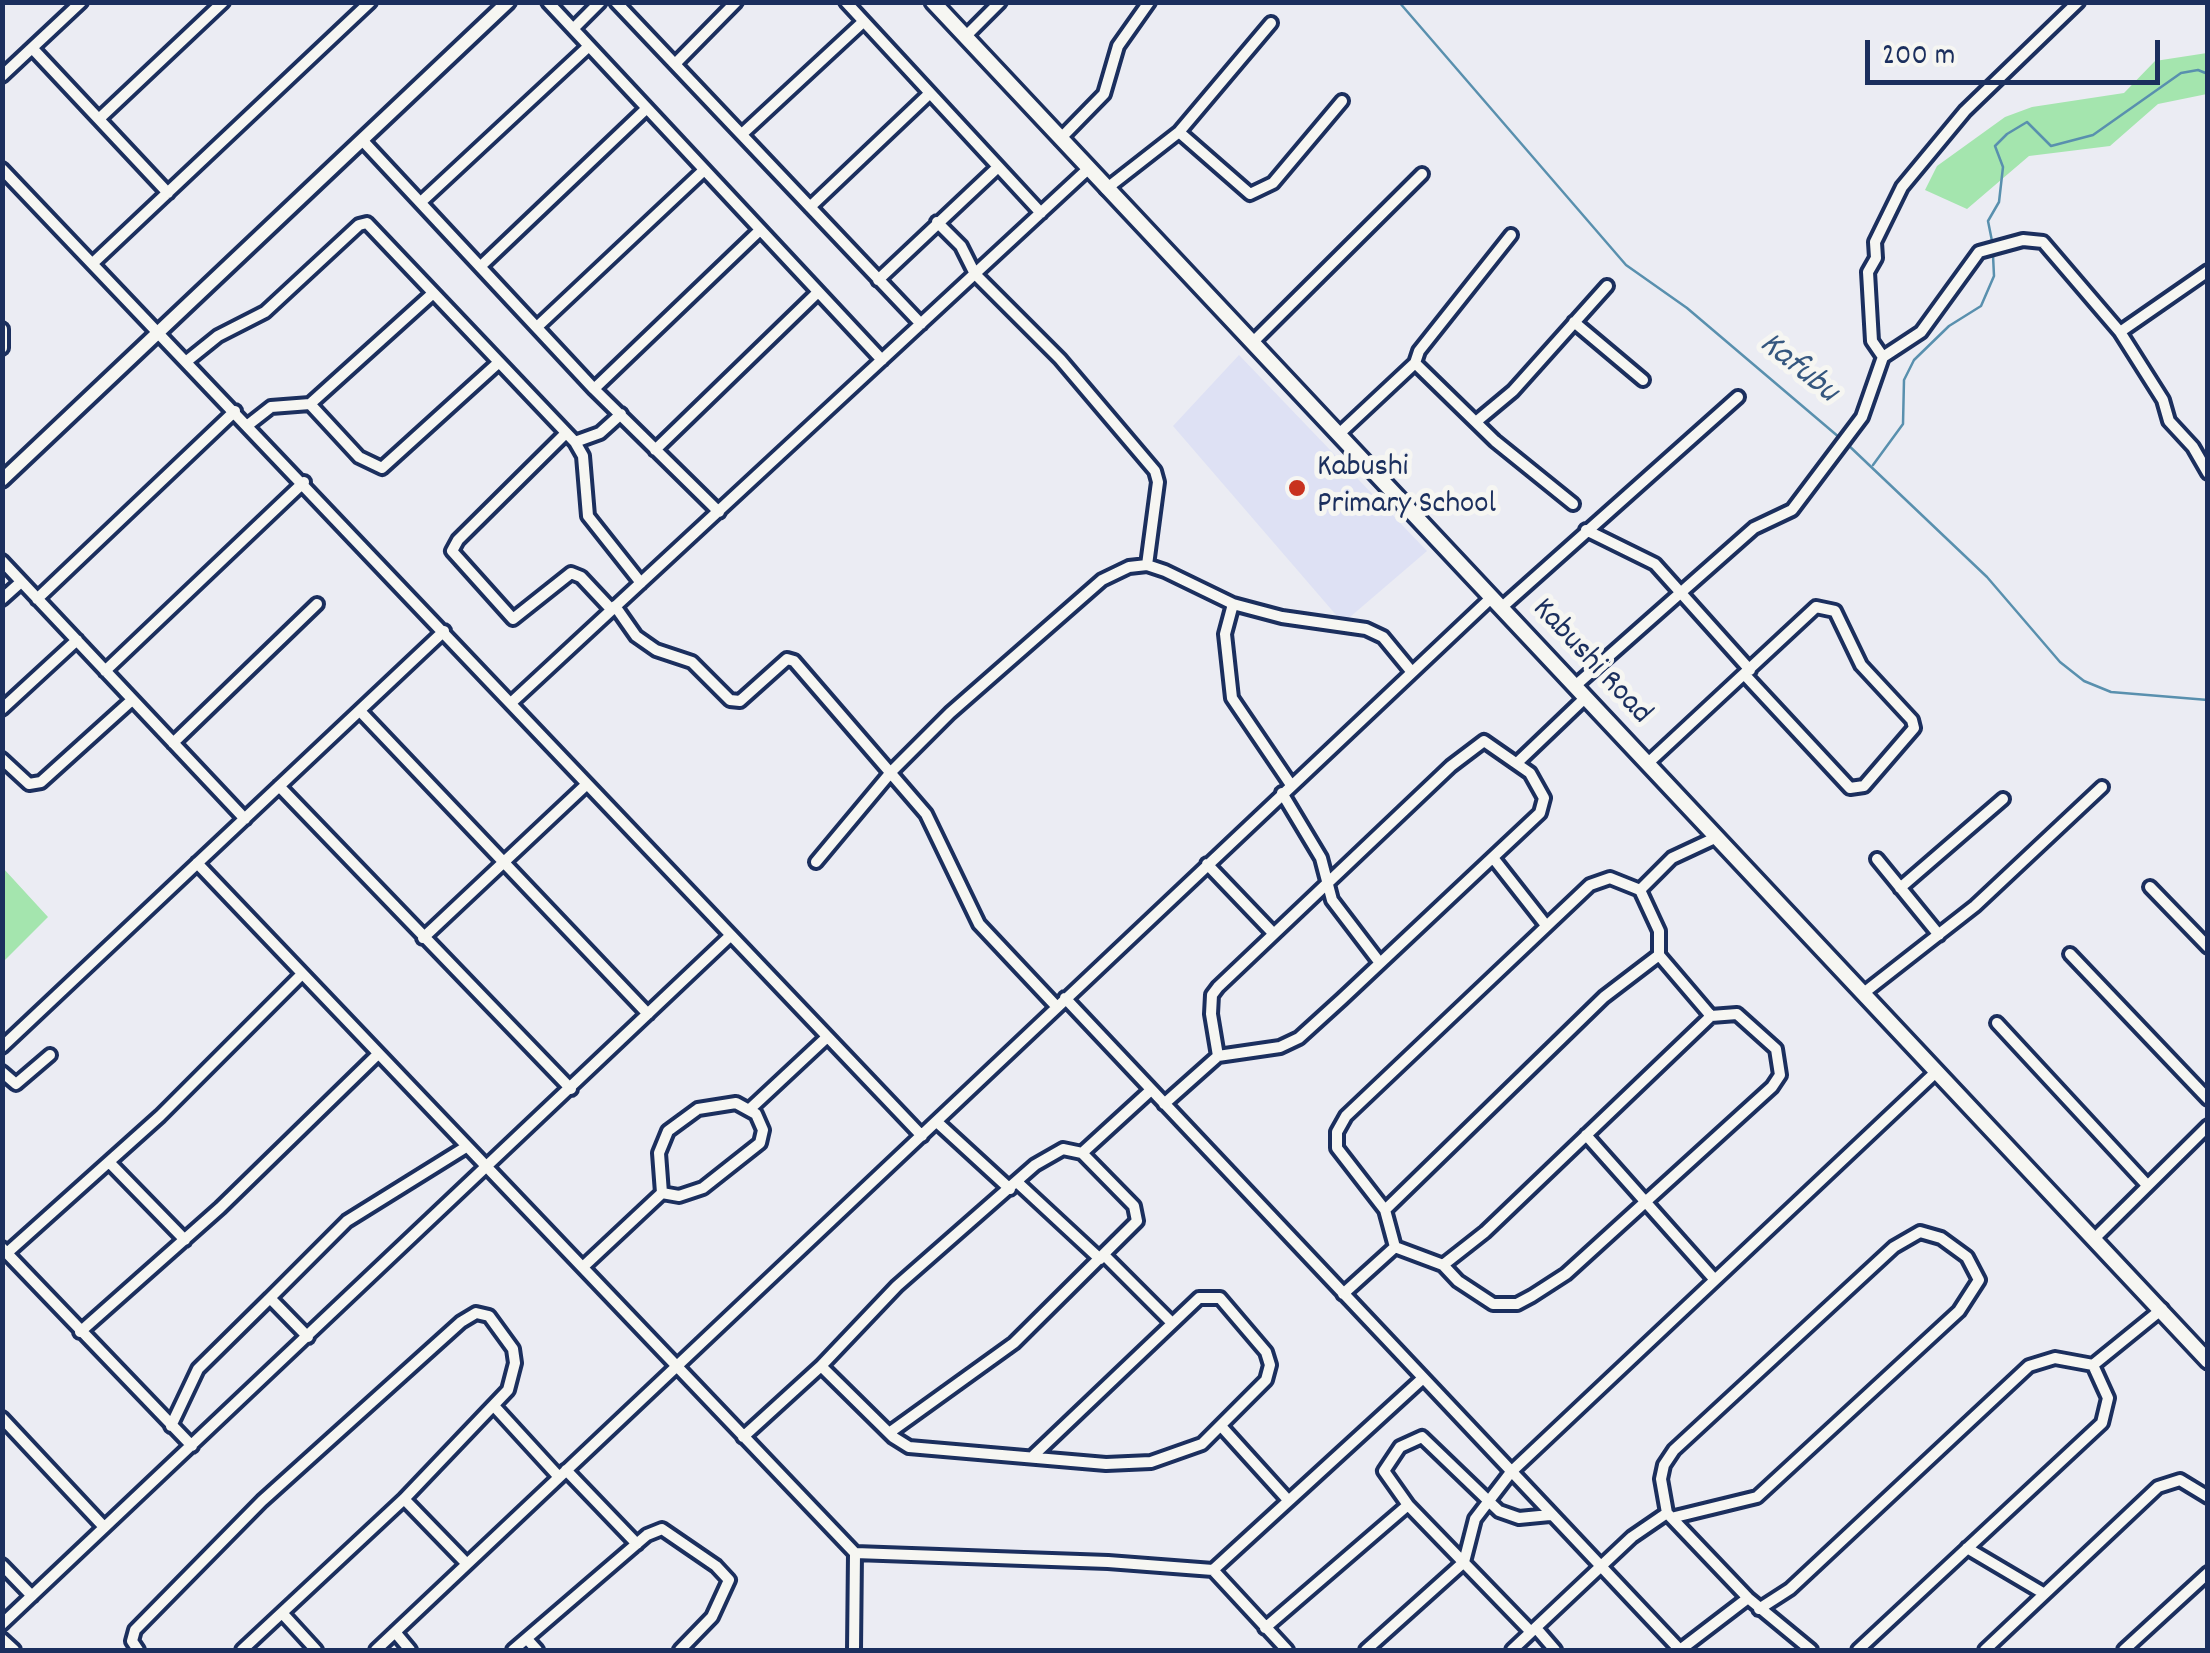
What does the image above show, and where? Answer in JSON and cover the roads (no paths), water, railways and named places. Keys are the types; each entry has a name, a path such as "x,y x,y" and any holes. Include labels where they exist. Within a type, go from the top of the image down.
{"main road":[{"name":"Kabushi Road","path":"932,2 2208,1361"}],"street":[{"path":"2,76 81,2"},
{"path":"101,118 223,2"},
{"path":"93,263 370,2"},
{"path":"2,480 508,2"},
{"path":"548,2 702,172 882,360"},
{"path":"573,29 600,2"},
{"path":"616,2 922,324"},
{"path":"675,64 736,2"},
{"path":"846,2 1040,213"},
{"path":"965,36 1000,2"},
{"path":"1060,139 1104,94 1118,46 1149,2"},
{"path":"1883,357 1872,341 1868,272 1876,258 1875,242 1902,187 1964,112 2078,2"},
{"path":"742,134 863,22"},
{"path":"1106,188 1179,132 1271,23"},
{"path":"421,202 589,46"},
{"path":"33,49 168,193"},
{"path":"810,207 930,94"},
{"path":"1179,132 1250,194 1273,183 1342,102"},
{"path":"482,266 646,110"},
{"path":"363,141 594,389 719,512"},
{"path":"878,280 998,167"},
{"path":"2,168 304,482 825,1039 922,1136"},
{"path":"511,703 1088,169"},
{"path":"537,326 702,172"},
{"path":"1253,342 1422,174"},
{"path":"937,222 960,246 975,274 1060,359 1155,471 1158,482 1146,565"},
{"path":"187,361 218,336 277,303 362,223 570,438 583,456 588,516 641,584"},
{"path":"594,389 759,231"},
{"path":"1339,434 1416,363 1418,351 1511,234"},
{"path":"1518,762 1580,692 1682,590 1754,528 1792,510 1818,482 1859,421 1883,357 1921,332 1979,252 2024,240 2042,242 2058,256 2120,332 2163,400 2169,421 2193,448 2208,474"},
{"path":"2120,332 2208,271"},
{"path":"1476,421 1513,391 1607,286"},
{"path":"655,450 816,294"},
{"path":"248,425 271,407 310,404 431,295"},
{"path":"1574,322 1643,380"},
{"path":"2,329 2,348"},
{"path":"310,404 359,457 382,468 498,363"},
{"path":"1416,363 1476,421 1573,504"},
{"path":"376,1650 1411,670 1586,530 1738,397"},
{"path":"36,598 236,411"},
{"path":"621,414 600,432 570,438 458,540 452,551 513,619 570,572 581,577 614,608 636,636 656,650 685,658 730,700 740,700 792,659 926,814 979,924 1151,1090 1680,1650 1748,1598"},
{"path":"106,671 304,482"},
{"path":"1586,530 1655,564 1682,590 1747,672 1850,788 1864,786 1914,728 1912,720 1860,664 1835,610 1824,606 1808,613 1747,672 1647,764"},
{"path":"2,562 245,819"},
{"path":"816,862 892,771 1002,665 1102,580 1146,565 1232,604 1282,617 1366,629 1384,636 1411,670"},
{"path":"2,599 21,582"},
{"path":"173,743 317,604"},
{"path":"1232,604 1225,634 1232,698 1287,789 1318,851 1337,908 1380,963"},
{"path":"2,1047 444,631"},
{"path":"2,710 76,640"},
{"path":"2,759 29,784 41,782 132,700"},
{"path":"360,711 648,1014"},
{"path":"1164,1104 1218,1056 1260,1053 1298,1038 1540,814 1544,798 1539,785 1496,746 1484,741 1474,746 1212,995 1218,1056"},
{"path":"424,938 586,784"},
{"path":"279,786 571,1089"},
{"path":"1865,992 1938,935 2102,787"},
{"path":"1900,888 2003,798"},
{"path":"1640,890 1672,858 1717,837"},
{"path":"1494,859 1544,924"},
{"path":"1877,859 1938,935"},
{"path":"197,864 854,1552 1213,1570 1287,1650"},
{"path":"1207,864 1273,933"},
{"path":"1394,1247 1385,1210 1344,1160 1337,1148 1337,1132 1346,1116 1544,924 1590,885 1610,878 1640,890 1659,930 1659,955 1711,1016"},
{"path":"2150,887 2208,948"},
{"path":"2,1624 487,1170 730,936"},
{"path":"2070,954 2208,1098"},
{"path":"1385,1210 1604,997 1659,955"},
{"path":"192,1446 5,1250 109,1162 302,974"},
{"path":"1394,1247 1443,1264 1458,1282 1493,1304 1517,1304 1566,1274 1649,1201 1780,1075 1781,1063 1767,1038 1738,1014 1711,1016 1485,1232 1443,1264"},
{"path":"1997,1023 2146,1185"},
{"path":"751,1108 825,1039"},
{"path":"80,1332 186,1240 378,1054"},
{"path":"2,1072 16,1084 50,1055"},
{"path":"1366,1650 1464,1562 1476,1518 1510,1472 1937,1071"},
{"path":"1082,1153 1151,1090"},
{"path":"736,1103 751,1108 763,1130 757,1148 703,1188 678,1196 662,1193 659,1153 676,1123 712,1106 736,1103"},
{"path":"937,1122 1102,1257 1170,1321"},
{"path":"2096,1238 2208,1126"},
{"path":"1586,1135 1649,1201 1715,1280"},
{"path":"171,1426 198,1369 368,1205 466,1147"},
{"path":"743,1437 821,1366 897,1286 1051,1153 1062,1148 1082,1153 1115,1184 1139,1215 1014,1343 889,1433"},
{"path":"109,1162 186,1240"},
{"path":"584,1266 662,1193"},
{"path":"1512,1650 1600,1568 1671,1515 1757,1498 1959,1311 1979,1280 1967,1257 1941,1238 1920,1232 1894,1247 1674,1450 1664,1465 1662,1480 1671,1515 1759,1609 1811,1650"},
{"path":"1343,1294 1394,1247"},
{"path":"821,1366 889,1433 914,1448 1106,1464 1150,1462 1194,1449 1266,1380 1270,1365 1266,1352 1237,1314 1214,1295 1199,1298 1170,1321 1034,1456"},
{"path":"270,1298 308,1337"},
{"path":"1759,1609 1790,1589 2029,1366 2055,1358 2093,1365 2162,1310"},
{"path":"138,1650 132,1641 136,1630 200,1562 416,1362 476,1314 489,1316 502,1328 513,1349 513,1374 494,1406 404,1499 242,1650"},
{"path":"1858,1650 2102,1423 2108,1398 2093,1365"},
{"path":"1213,1570 1422,1378"},
{"path":"494,1406 637,1544"},
{"path":"2,1418 104,1527"},
{"path":"1221,1426 1288,1500"},
{"path":"1550,1514 1518,1518 1486,1500 1422,1437 1400,1447 1384,1471 1408,1505 1555,1650"},
{"path":"1985,1650 2158,1487 2180,1480 2208,1497"},
{"path":"404,1499 467,1564"},
{"path":"1265,1628 1408,1505"},
{"path":"513,1650 637,1544 662,1529 716,1566 729,1580 712,1617 680,1650"},
{"path":"1967,1548 2043,1592"},
{"path":"854,1552 854,1650"},
{"path":"2,1565 32,1596"},
{"path":"2124,1650 2208,1573"},
{"path":"282,1614 316,1650"},
{"path":"395,1632 410,1650"},
{"path":"2,1638 14,1650"},
{"path":"526,1639 537,1650"}],"waterway":[{"name":"Kafubu","path":"1399,2 1626,265 1687,308 1840,438"},
{"path":"1992,241 1988,221 1999,202 2003,167 1995,146 2007,134 2027,122 2051,146 2093,135 2181,73 2198,70 2208,74"},
{"path":"1873,465 1903,424 1904,380 1914,360 1949,326 1981,306 1994,276 1993,255"},
{"name":"Kafubu","path":"1846,443 1987,577 2060,662 2084,681 2111,692 2208,700"}],"place":[{"name":"Kabushi Primary School","path":"1297,488"}]}
